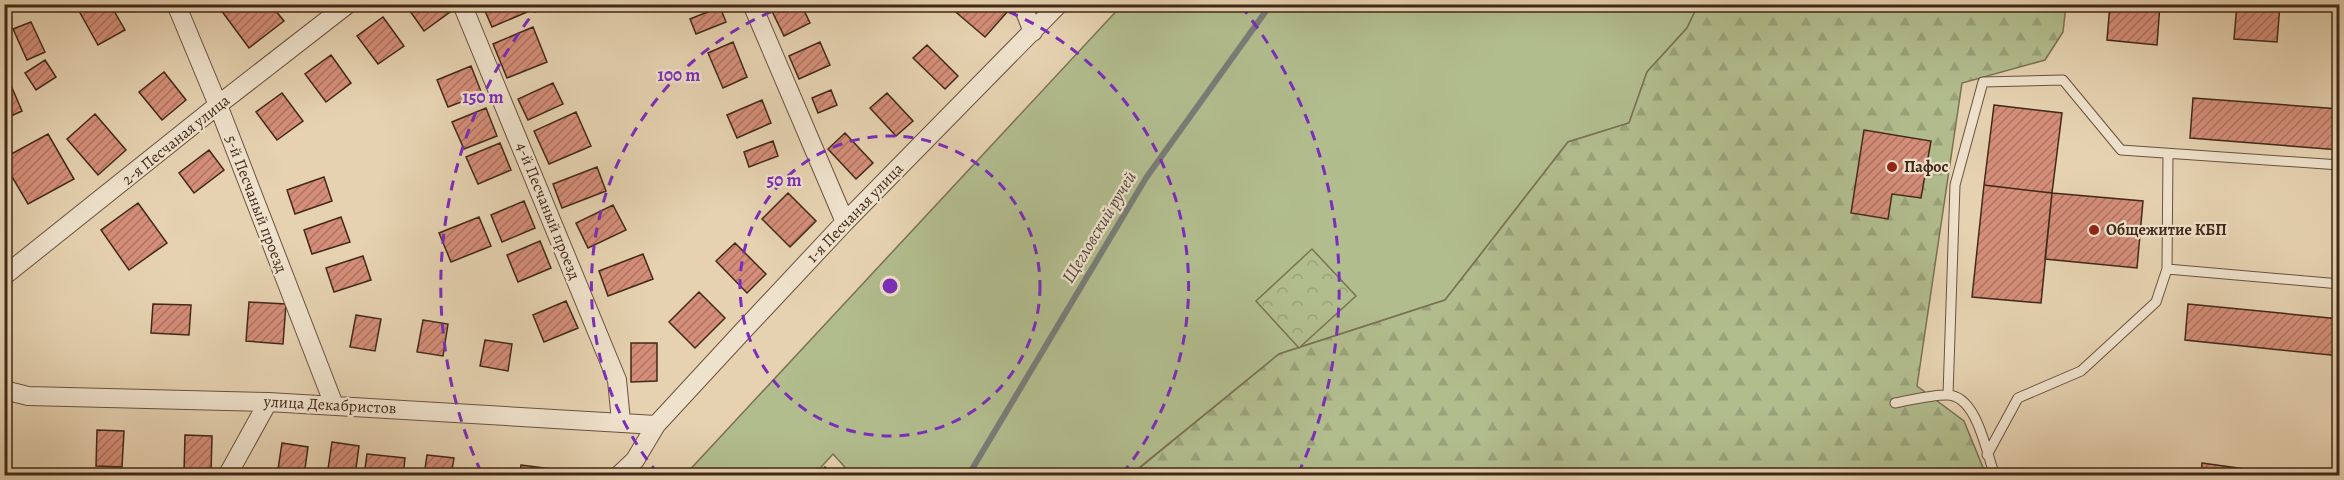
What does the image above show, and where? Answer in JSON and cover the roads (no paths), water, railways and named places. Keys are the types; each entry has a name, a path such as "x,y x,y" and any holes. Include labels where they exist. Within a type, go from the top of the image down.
{"street":[{"name":"5-й Песчаный проезд","path":"176,4 218,105 334,405"},
{"name":"2-я Песчаная улица","path":"4,276 348,4"},
{"name":"4-й Песчаный проезд","path":"462,4 617,380 621,421"},
{"path":"752,4 845,222"},
{"path":"1022,4 1033,32"},
{"name":"1-я Песчаная улица","path":"618,476 634,460 656,425 845,222 1059,4"},
{"name":"улица Декабристов","path":"4,390 28,396 334,405 621,421 656,425"},
{"path":"227,476 268,402"}],"lane":[{"path":"1948,395 1955,185 1983,82 2063,80 2121,150 2340,165"},
{"path":"1987,454 2018,398 2081,371 2156,302 2167,268 2168,154"},
{"path":"2167,268 2340,284"},
{"path":"1895,403 1948,395 1962,399 1977,420 1995,476"}],"waterway":[{"name":"Щегловский ручей","path":"968,476 1146,178 1271,4"}],"place":[{"name":"Пафос","path":"1892,167"},
{"name":"Общежитие КБП","path":"2094,230"}]}
